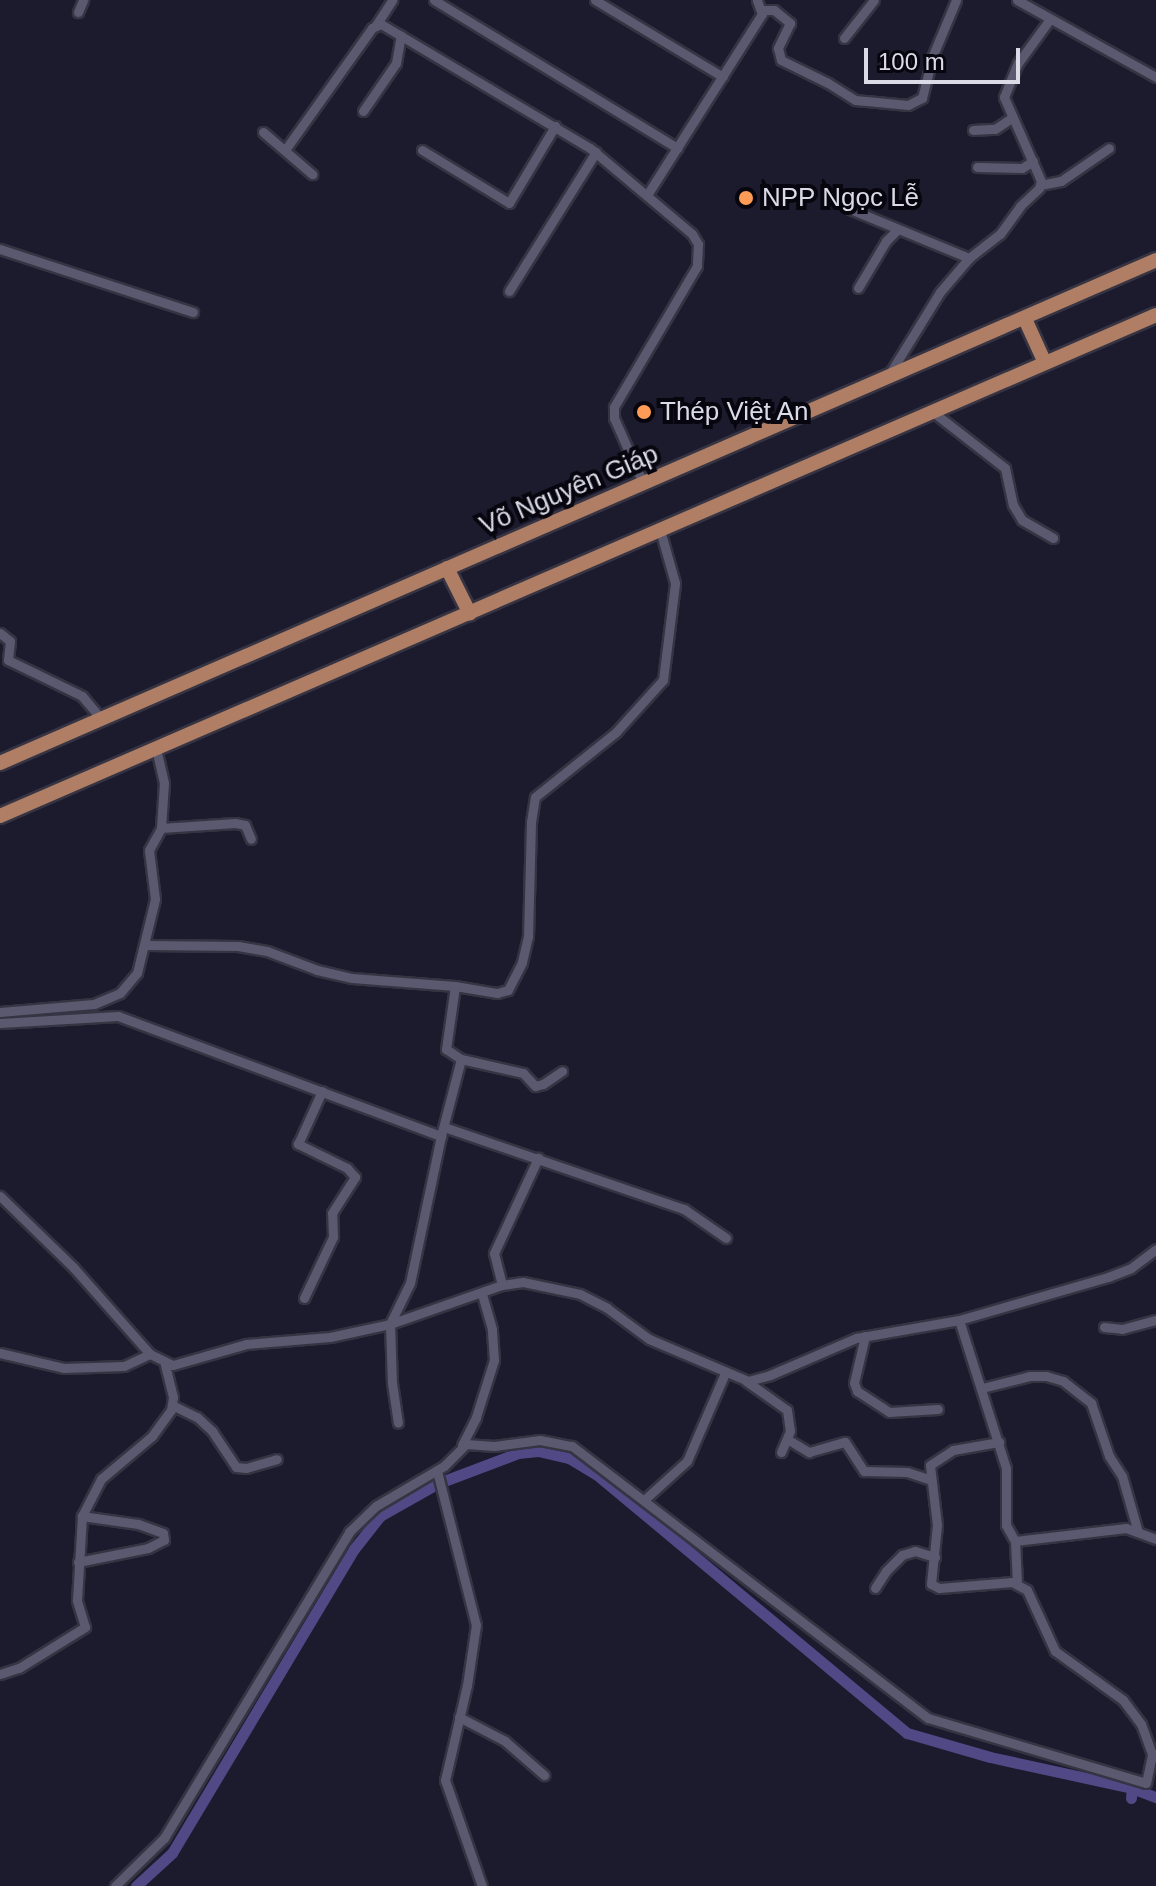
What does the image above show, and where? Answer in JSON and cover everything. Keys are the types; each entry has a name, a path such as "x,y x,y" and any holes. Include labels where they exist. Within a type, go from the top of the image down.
{"main road":[{"name":"Võ Nguyên Giáp","path":"0,763 1156,260"},
{"path":"0,816 1156,315"},
{"path":"1025,319 1045,363"},
{"path":"447,568 470,614"}],"street":[{"path":"78,12 83,0"},
{"path":"285,150 392,0"},
{"path":"434,0 677,148"},
{"path":"595,0 723,77"},
{"path":"844,38 874,0"},
{"path":"647,195 723,77 760,5 774,10 790,23 778,48 781,60 855,100 908,105 922,98 933,55 956,0"},
{"path":"1017,0 1030,3 1050,19 1119,53 1156,77"},
{"path":"1040,185 1033,161 1010,119 1009,102 1004,97 1011,79 1050,19"},
{"path":"376,25 385,26 401,35 596,152 692,234 700,256 614,407 614,418 643,483"},
{"path":"363,111 396,63 401,35"},
{"path":"973,130 995,129 1010,119"},
{"path":"422,150 509,203 555,126"},
{"path":"263,132 312,174"},
{"path":"1040,185 1054,185 1109,148"},
{"path":"509,291 596,152"},
{"path":"977,167 1022,168 1033,161"},
{"path":"885,380 940,292 969,258 1000,234 1040,185"},
{"path":"850,209 969,258"},
{"path":"858,288 886,241 897,230"},
{"path":"0,249 193,312"},
{"path":"933,412 1005,468 1013,505 1022,520 1053,538"},
{"path":"147,945 238,946 352,978 455,986 497,993 508,990 522,962 528,937 531,822 535,797 616,732 663,680 675,583 660,530"},
{"path":"0,633 10,641 8,660 77,693 101,719"},
{"path":"0,1012 70,1008 109,999 129,986 137,973 147,945 156,888 149,850 161,828 164,783 156,748"},
{"path":"161,828 235,823 245,825 251,839"},
{"path":"455,986 446,1049 461,1059 523,1073 535,1086 562,1071"},
{"path":"0,1023 118,1016 322,1091 442,1131 538,1158 684,1209 726,1238"},
{"path":"398,1423 392,1383 390,1324 410,1283 418,1231 461,1059"},
{"path":"304,1298 333,1237 332,1213 355,1177 347,1168 298,1144 322,1091"},
{"path":"502,1285 494,1253 538,1158"},
{"path":"2,1201 73,1267 150,1354 165,1364 182,1365 246,1344 330,1337 390,1324 502,1285 537,1283 580,1294 607,1308 649,1339 746,1381 784,1406 791,1427 781,1452"},
{"path":"746,1381 770,1375 836,1345 865,1336 959,1320 1125,1271 1156,1249"},
{"path":"115,1886 164,1838 349,1532 376,1506 437,1471 462,1445 476,1417 494,1360 492,1329 482,1293"},
{"path":"959,1320 999,1442 1008,1482 1006,1525 1015,1541 1017,1583"},
{"path":"1104,1327 1122,1329 1156,1320"},
{"path":"865,1336 854,1383 857,1391 889,1412 938,1409"},
{"path":"0,1353 64,1368 124,1366 150,1354"},
{"path":"0,1674 19,1668 85,1627 77,1600 82,1516 101,1479 152,1436 174,1406 165,1364"},
{"path":"644,1500 687,1461 725,1373"},
{"path":"982,1388 1030,1376 1046,1376 1067,1383 1091,1403 1109,1456 1122,1476 1138,1532"},
{"path":"174,1406 197,1417 212,1431 236,1467 246,1468 277,1459"},
{"path":"787,1439 809,1452 845,1442 864,1471 907,1472 929,1479"},
{"path":"462,1445 494,1446 540,1440 568,1444 928,1718 1146,1783 1154,1753 1145,1732 1129,1706 1055,1651 1032,1596 1017,1583 935,1587 930,1579 935,1557 936,1518 929,1479 930,1465 938,1457 999,1442"},
{"path":"437,1471 476,1625 445,1780 482,1886"},
{"path":"78,1562 148,1548 164,1540 164,1536 138,1524 82,1516"},
{"path":"1015,1541 1126,1528 1156,1539"},
{"path":"875,1588 902,1555 915,1551 935,1557"},
{"path":"459,1717 505,1741 544,1775"}],"waterway":[{"path":"444,1481 518,1453 538,1451 569,1458 596,1474 907,1733 990,1757 1132,1788"},
{"path":"136,1886 172,1853 354,1549 380,1516 435,1485"},
{"path":"1131,1798 1132,1788 1156,1797"}],"place":[{"name":"NPP Ngọc Lễ","path":"746,198"},
{"name":"Thép Việt An","path":"644,412"}]}
